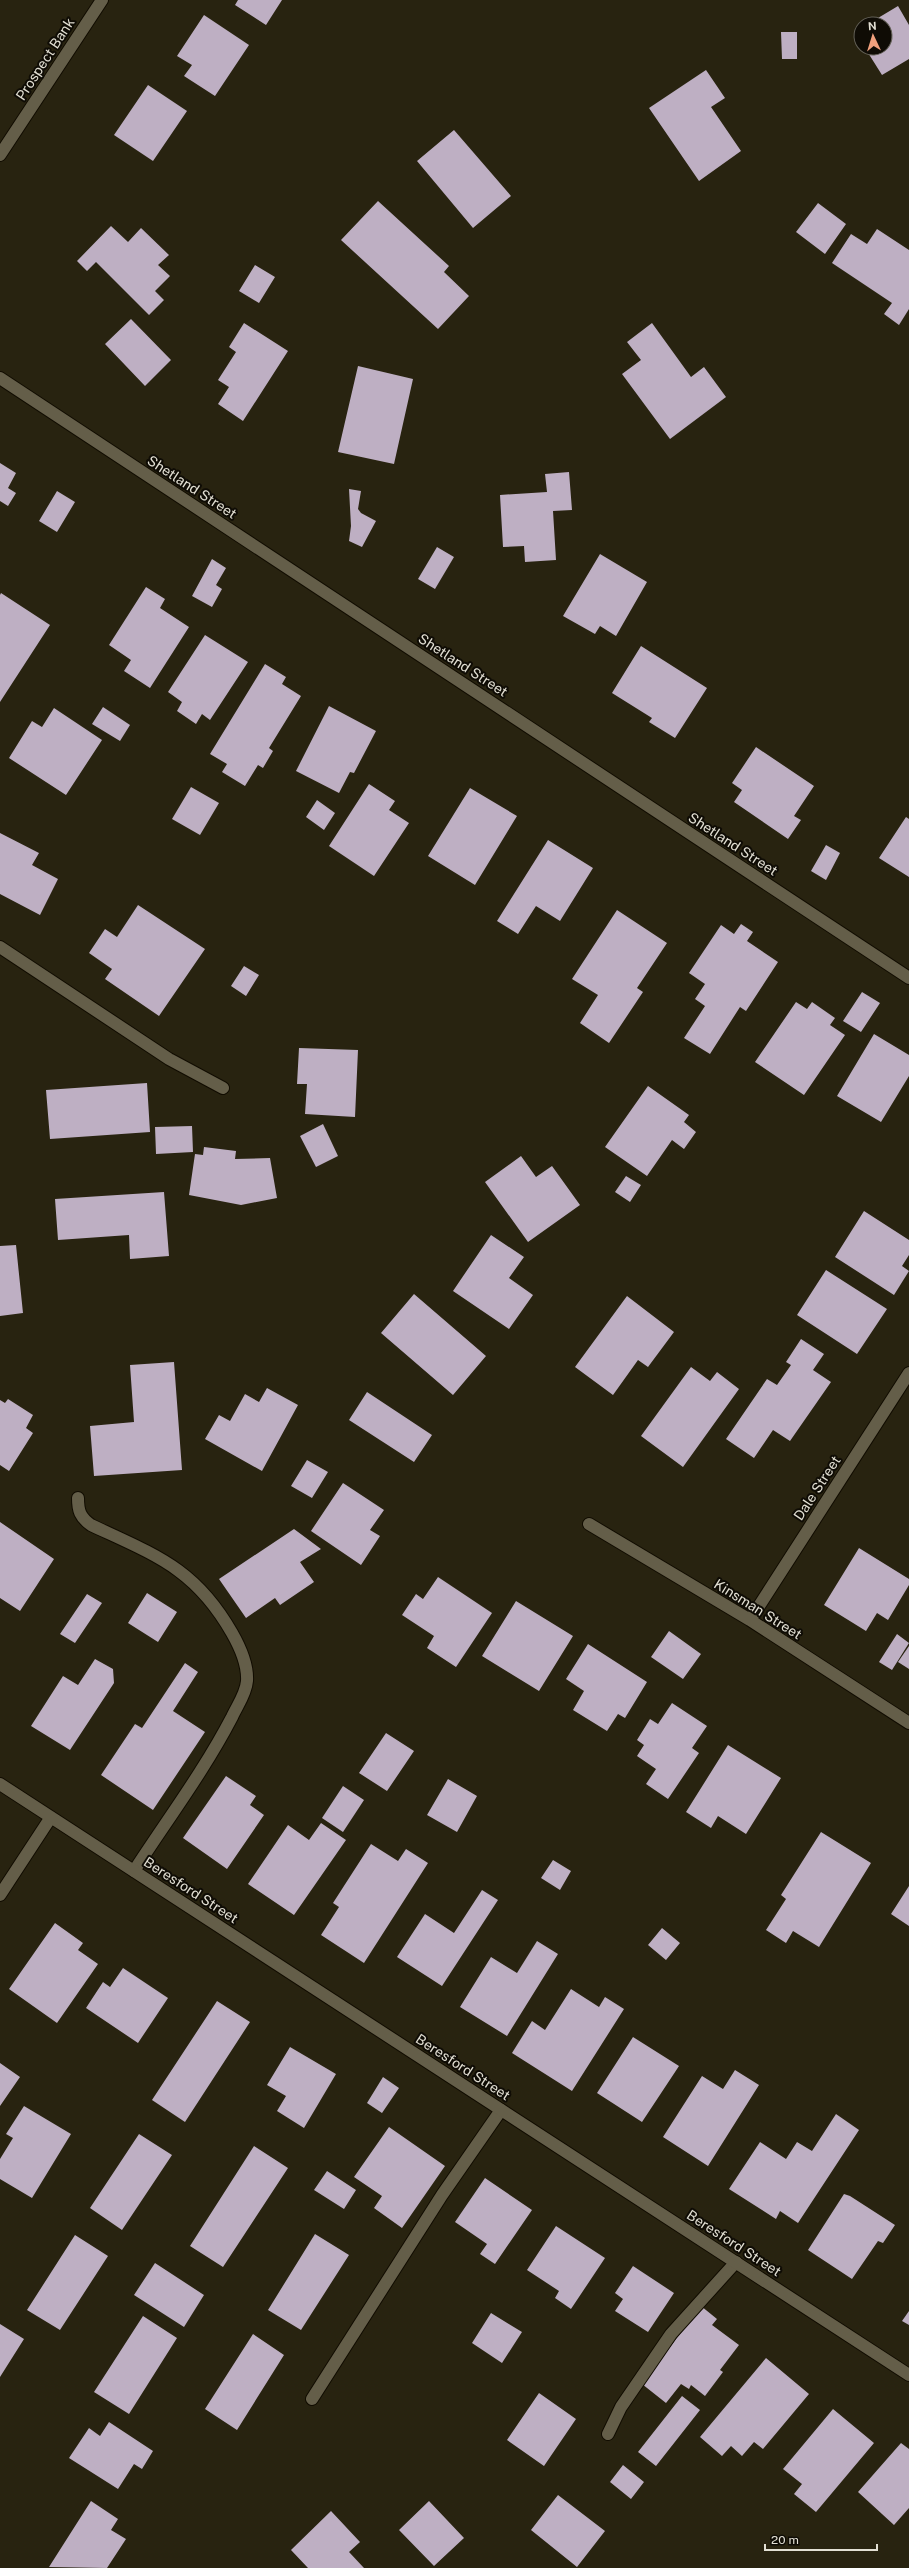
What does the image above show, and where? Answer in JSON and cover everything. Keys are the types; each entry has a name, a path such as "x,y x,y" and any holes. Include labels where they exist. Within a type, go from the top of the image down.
{"street":[{"name":"Prospect Bank","path":"0,155 102,0"},
{"name":"Shetland Street","path":"0,378 909,978"},
{"path":"0,947 169,1059 223,1088"},
{"name":"Dale Street","path":"750,1620 909,1373"},
{"path":"78,1498 78,1509 82,1518 91,1525 155,1554 191,1579 221,1614 240,1647 246,1666 247,1681 244,1694 225,1731 134,1871"},
{"name":"Kinsman Street","path":"589,1524 750,1620 909,1723"},
{"name":"Beresford Street","path":"0,1784 909,2374"},
{"path":"0,1895 51,1817"},
{"path":"312,2399 442,2195 501,2110"},
{"path":"608,2434 621,2407 671,2334 736,2262"}],"building":[{"path":"238,0 282,0 266,25 235,5"},
{"path":"898,6 909,25 909,59 882,75 870,56 893,56 893,16 881,16"},
{"path":"204,15 249,45 215,96 184,76 192,65 177,56"},
{"path":"781,32 797,32 797,59 782,59"},
{"path":"706,70 725,98 711,107 741,151 699,181 649,108"},
{"path":"148,85 187,111 153,161 114,135"},
{"path":"454,130 511,196 473,228 417,161"},
{"path":"378,201 449,266 444,272 469,296 438,329 341,240"},
{"path":"818,203 846,224 825,254 796,232"},
{"path":"111,226 128,242 141,228 169,255 158,265 170,276 155,291 164,300 149,315 96,262 87,271 77,261"},
{"path":"877,229 909,250 909,309 899,325 884,314 892,303 832,263 851,234 867,244"},
{"path":"255,265 275,277 259,303 239,291"},
{"path":"131,319 171,360 145,386 105,344"},
{"path":"244,323 288,351 243,421 218,404 229,387 218,380 236,352 229,347"},
{"path":"652,323 691,377 704,367 726,397 670,439 622,374 641,360 627,342"},
{"path":"358,366 413,379 394,464 338,452"},
{"path":"0,463 16,473 8,488 16,493 8,506 0,501"},
{"path":"569,472 572,510 553,511 556,560 525,562 524,546 503,547 500,495 547,492 545,474"},
{"path":"349,489 361,491 358,509 361,513 376,521 362,547 349,541 351,526"},
{"path":"57,491 75,502 57,532 39,521"},
{"path":"437,547 454,557 435,589 418,579"},
{"path":"600,554 647,582 616,636 600,626 595,634 563,616"},
{"path":"212,559 226,568 216,585 222,589 212,607 192,596"},
{"path":"146,587 165,599 160,608 189,627 150,688 124,671 131,660 109,645"},
{"path":"1,593 50,625 0,702 0,595"},
{"path":"205,635 248,662 210,720 202,714 196,724 177,711 182,702 168,692"},
{"path":"641,646 707,688 675,738 649,722 652,718 612,693"},
{"path":"265,664 286,677 282,684 301,696 269,748 273,751 263,768 258,765 245,786 222,772 227,764 210,754"},
{"path":"329,706 376,731 354,773 350,772 339,793 296,771"},
{"path":"103,707 130,725 120,741 92,724"},
{"path":"54,708 102,740 66,795 9,758 32,721 42,727"},
{"path":"756,747 814,786 794,816 801,820 788,839 734,802 742,790 732,783"},
{"path":"369,784 395,801 389,810 409,823 374,876 329,846"},
{"path":"191,787 219,803 200,835 172,819"},
{"path":"470,788 517,816 475,885 428,856"},
{"path":"317,800 335,813 324,830 306,817"},
{"path":"906,817 909,819 909,877 879,858"},
{"path":"0,833 39,853 32,865 58,879 40,915 0,894"},
{"path":"548,840 593,868 560,921 536,906 518,934 497,921"},
{"path":"826,845 840,853 826,880 811,871"},
{"path":"138,905 205,949 159,1016 105,979 112,969 89,953 105,929 117,937"},
{"path":"617,910 667,943 637,988 643,992 609,1043 580,1023 598,995 572,979"},
{"path":"741,924 753,932 747,941 778,962 746,1011 740,1007 710,1054 684,1038 705,1006 695,999 705,984 689,973 721,925 734,934"},
{"path":"244,966 259,975 246,996 231,986"},
{"path":"862,992 880,1003 861,1032 843,1021"},
{"path":"796,1002 807,1009 812,1002 835,1018 830,1025 845,1035 804,1095 755,1062"},
{"path":"874,1034 909,1055 909,1076 881,1122 837,1096"},
{"path":"299,1048 358,1050 355,1117 305,1114 307,1084 297,1084"},
{"path":"147,1083 150,1132 50,1139 46,1090"},
{"path":"648,1086 689,1115 684,1122 696,1132 684,1149 672,1140 647,1176 605,1147"},
{"path":"323,1124 338,1156 316,1167 300,1136"},
{"path":"192,1126 193,1152 156,1154 155,1127"},
{"path":"204,1147 236,1151 235,1159 270,1158 277,1198 241,1205 189,1195 195,1154 203,1155"},
{"path":"521,1156 536,1177 552,1166 580,1205 528,1242 485,1182"},
{"path":"626,1176 641,1185 630,1202 615,1192"},
{"path":"164,1192 169,1256 130,1259 129,1235 58,1240 55,1199"},
{"path":"864,1211 909,1240 909,1255 902,1266 909,1271 894,1295 835,1257"},
{"path":"491,1235 524,1257 509,1278 533,1295 509,1329 453,1291"},
{"path":"16,1245 23,1313 0,1316 0,1246"},
{"path":"826,1270 887,1309 857,1354 797,1315"},
{"path":"414,1294 486,1356 453,1395 381,1333"},
{"path":"627,1296 674,1332 648,1367 638,1360 613,1395 575,1367"},
{"path":"801,1339 824,1354 813,1370 831,1382 790,1441 773,1430 754,1458 726,1439 767,1379 777,1385 791,1365 786,1362"},
{"path":"174,1362 182,1470 94,1476 90,1426 134,1422 130,1365"},
{"path":"691,1367 710,1381 717,1372 739,1389 683,1467 641,1436"},
{"path":"267,1388 298,1405 262,1471 205,1439 219,1415 230,1421 245,1394 259,1402"},
{"path":"367,1392 432,1435 414,1462 349,1420"},
{"path":"8,1399 33,1415 26,1428 33,1433 9,1471 0,1465 0,1400 5,1403"},
{"path":"307,1460 328,1472 312,1498 291,1486"},
{"path":"343,1483 384,1510 370,1530 380,1536 361,1565 311,1531"},
{"path":"0,1522 54,1559 20,1611 0,1598"},
{"path":"294,1529 321,1549 300,1562 314,1582 280,1605 275,1598 246,1618 219,1579"},
{"path":"859,1548 909,1579 909,1585 888,1620 877,1613 866,1631 824,1605"},
{"path":"438,1577 492,1613 456,1667 427,1648 434,1636 402,1615 416,1594 423,1599"},
{"path":"147,1593 177,1612 158,1642 128,1623"},
{"path":"87,1594 102,1603 75,1643 60,1634"},
{"path":"516,1601 573,1636 539,1691 482,1656"},
{"path":"669,1631 701,1654 683,1679 651,1657"},
{"path":"897,1634 909,1643 892,1670 879,1662"},
{"path":"588,1644 647,1682 625,1718 618,1714 607,1731 573,1710 584,1691 566,1679"},
{"path":"909,1646 909,1669 898,1662"},
{"path":"95,1659 113,1669 114,1683 70,1750 31,1726 63,1676 78,1685"},
{"path":"185,1663 198,1672 173,1711 205,1732 153,1810 101,1775 135,1724 142,1728"},
{"path":"672,1703 707,1726 692,1748 699,1753 668,1799 646,1784 656,1769 637,1756 644,1745 637,1740 650,1719 658,1724"},
{"path":"386,1733 414,1751 387,1791 359,1773"},
{"path":"728,1745 781,1778 746,1834 718,1816 711,1828 686,1812"},
{"path":"226,1776 256,1796 250,1805 264,1815 227,1869 183,1838"},
{"path":"448,1779 477,1796 457,1832 427,1815"},
{"path":"343,1786 364,1800 343,1832 322,1818"},
{"path":"321,1823 346,1840 294,1915 248,1884 288,1825 309,1840"},
{"path":"821,1832 871,1863 819,1947 793,1931 786,1943 766,1930 786,1899 781,1895"},
{"path":"371,1844 398,1861 406,1849 428,1863 364,1963 321,1935 339,1907 333,1903"},
{"path":"553,1860 571,1871 560,1890 541,1878"},
{"path":"909,1886 909,1926 891,1914"},
{"path":"482,1890 498,1900 442,1986 397,1957 425,1914 454,1933"},
{"path":"55,1923 83,1943 78,1950 98,1964 57,2023 9,1989"},
{"path":"662,1928 680,1943 666,1960 648,1945"},
{"path":"537,1941 558,1954 507,2036 460,2007 491,1957 517,1973"},
{"path":"123,1968 168,1998 138,2043 86,2008 103,1982 110,1987"},
{"path":"571,1989 599,2007 605,1997 624,2009 572,2091 512,2053 532,2021 545,2030"},
{"path":"217,2001 250,2022 185,2122 152,2100"},
{"path":"633,2037 679,2066 642,2122 597,2093"},
{"path":"290,2047 336,2074 304,2128 277,2111 286,2096 267,2085"},
{"path":"0,2063 20,2077 0,2106"},
{"path":"735,2070 759,2085 708,2166 663,2137 702,2076 723,2089"},
{"path":"383,2077 399,2088 382,2113 367,2103"},
{"path":"24,2106 71,2134 32,2198 0,2179 0,2159 13,2138 6,2134"},
{"path":"836,2114 859,2130 798,2223 780,2211 776,2219 729,2189 760,2142 786,2159 797,2142 812,2151"},
{"path":"389,2127 445,2166 402,2228 374,2208 382,2196 354,2177"},
{"path":"139,2134 172,2155 122,2230 90,2208"},
{"path":"254,2146 288,2168 223,2267 190,2246"},
{"path":"327,2171 356,2190 344,2209 314,2190"},
{"path":"485,2178 532,2210 495,2264 480,2254 487,2244 455,2222"},
{"path":"844,2194 850,2196 895,2225 883,2243 878,2241 852,2279 808,2250"},
{"path":"556,2226 605,2258 571,2309 555,2298 559,2291 527,2270"},
{"path":"315,2234 349,2255 301,2330 268,2310"},
{"path":"75,2235 108,2256 60,2330 27,2310"},
{"path":"155,2263 204,2295 184,2327 134,2295"},
{"path":"633,2266 674,2293 648,2332 615,2311 623,2299 615,2293"},
{"path":"701,2306 717,2319 712,2325 739,2345 720,2370 723,2372 705,2396 691,2385 689,2389 681,2384 666,2403 642,2384"},
{"path":"909,2311 909,2325 902,2321"},
{"path":"491,2313 522,2332 502,2363 472,2343"},
{"path":"143,2316 177,2338 129,2414 94,2392"},
{"path":"0,2324 24,2339 0,2377"},
{"path":"253,2334 284,2355 237,2430 205,2409"},
{"path":"766,2358 809,2394 763,2449 754,2442 742,2456 731,2446 722,2456 700,2437"},
{"path":"539,2393 576,2419 544,2466 507,2440"},
{"path":"682,2396 700,2410 656,2466 638,2452"},
{"path":"833,2409 874,2443 816,2512 794,2494 802,2484 783,2469"},
{"path":"109,2422 153,2451 142,2469 134,2464 118,2489 69,2458 89,2428 100,2436"},
{"path":"901,2443 909,2449 909,2508 894,2525 858,2492"},
{"path":"623,2465 644,2482 631,2499 610,2482"},
{"path":"558,2495 605,2531 577,2567 531,2530"},
{"path":"91,2501 118,2519 111,2530 126,2539 107,2568 49,2567"},
{"path":"429,2501 464,2538 434,2566 399,2530"},
{"path":"331,2511 360,2542 349,2552 364,2568 308,2568 291,2550"}]}
